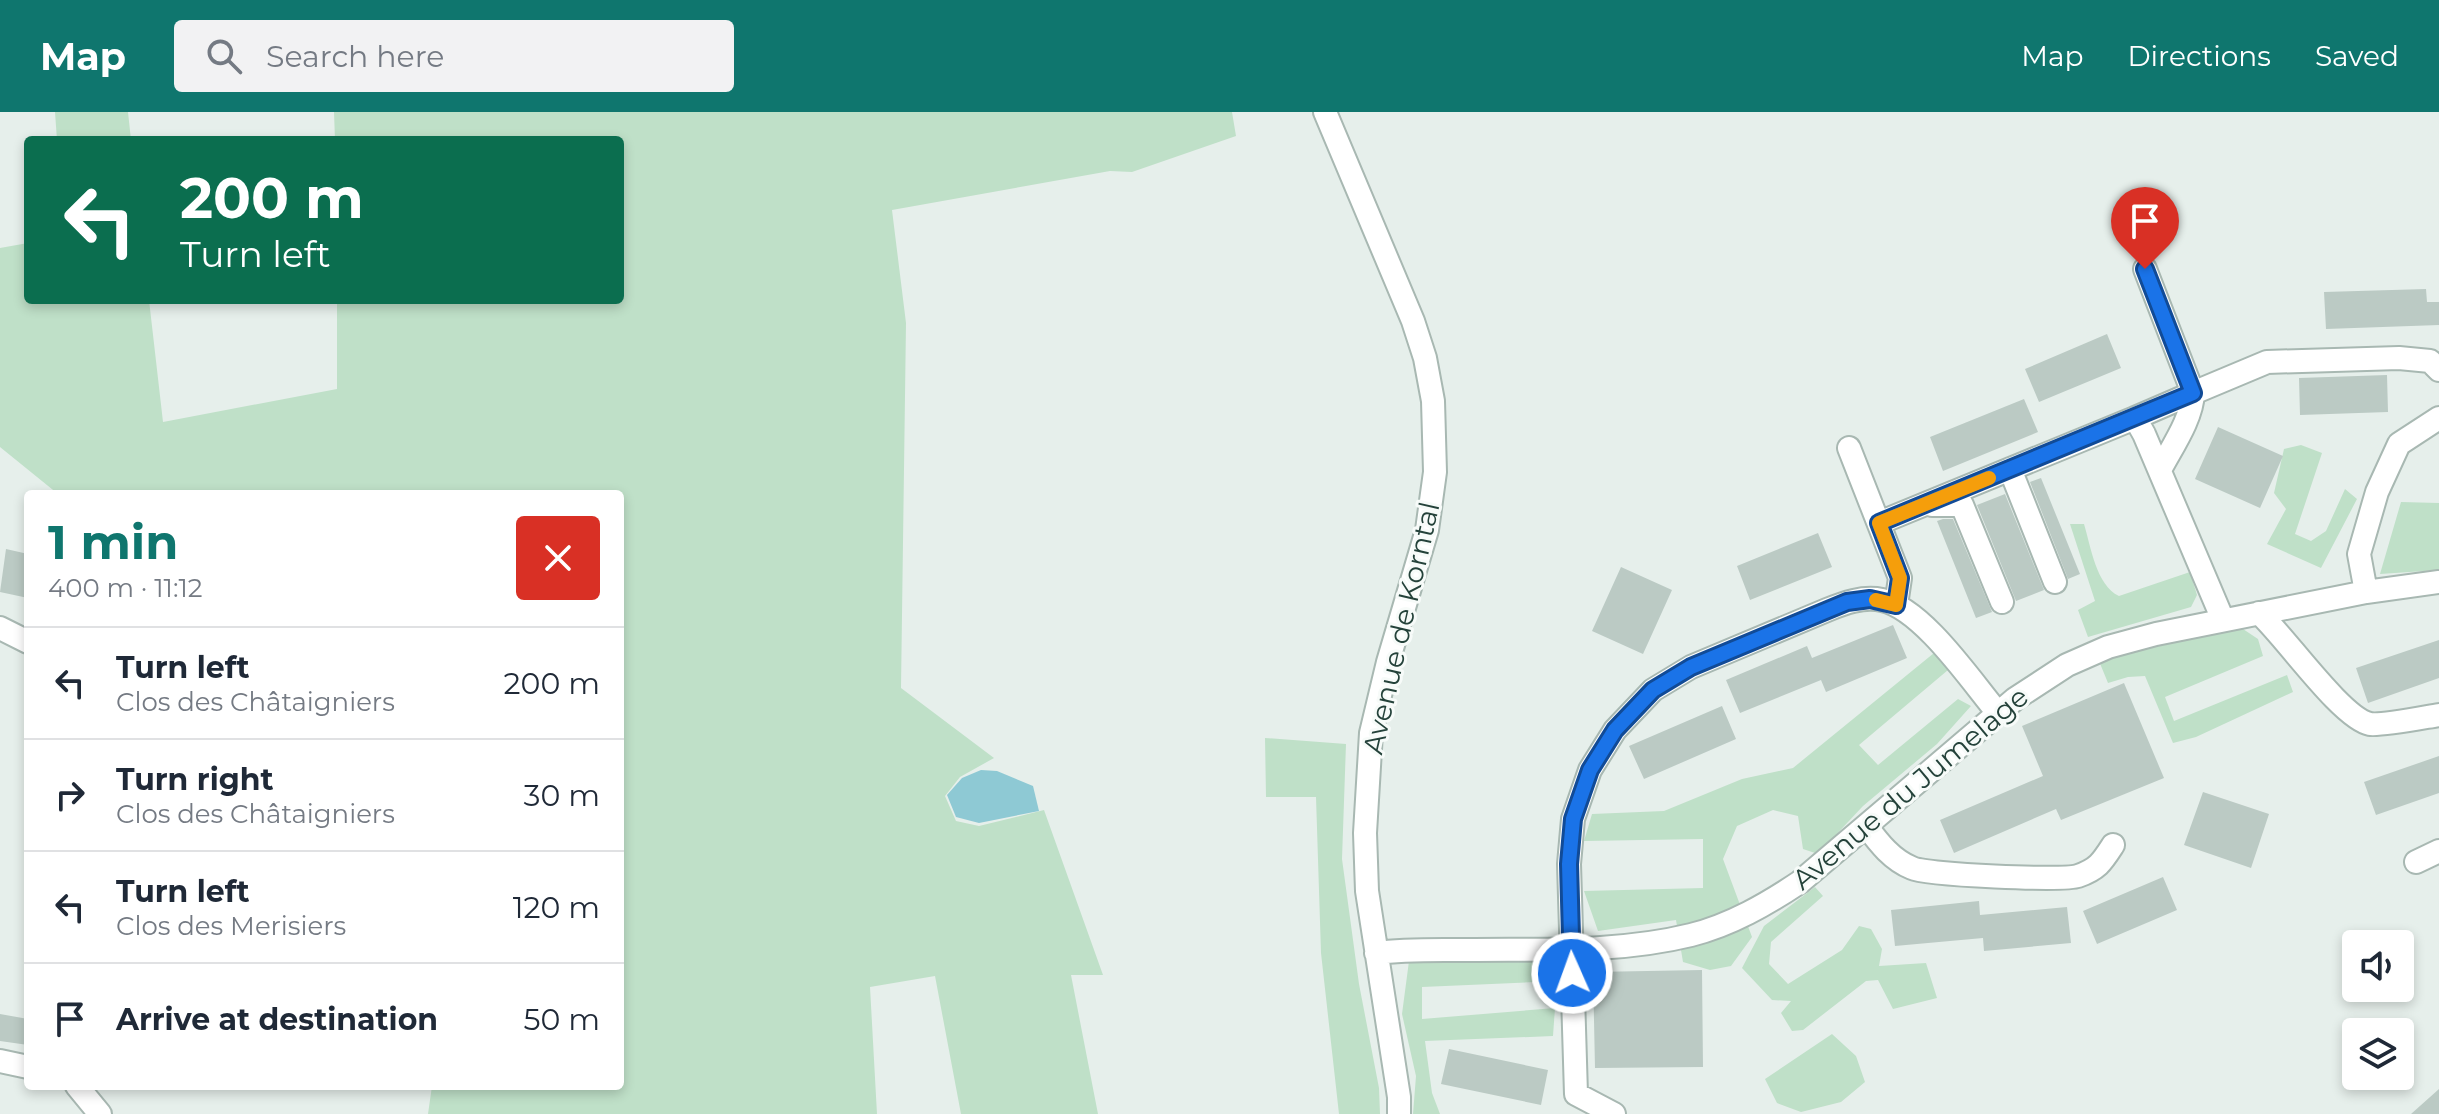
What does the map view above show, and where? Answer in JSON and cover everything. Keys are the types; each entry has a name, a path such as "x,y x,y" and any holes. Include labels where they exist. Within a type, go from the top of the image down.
{"street":[{"name":"Avenue de Korntal","path":"1325,112 1413,321 1425,358 1433,401 1435,472 1427,530 1388,662 1371,733 1365,833 1367,891 1399,1097 1399,1114"},
{"path":"2145,269 2193,393 2181,430 2160,470"},
{"path":"1926,511 2010,469 2267,362 2399,358 2430,361 2439,370"},
{"path":"2135,418 2223,620"},
{"path":"2366,592 2359,554 2377,492 2399,444 2439,418"},
{"path":"1849,448 1900,578 1896,605"},
{"path":"2010,469 2055,582"},
{"path":"1879,523 1962,505 2002,602"},
{"name":"Avenue du Jumelage","path":"1376,953 1651,944 1729,922 1768,903 1800,882 1998,713 2067,665 2108,647 2156,634 2366,592 2439,582"},
{"path":"1614,1114 1576,1094 1569,864 1573,819 1590,770 1615,730 1653,690 1691,667 1847,602 1870,599 1896,605 1919,620 1998,713"},
{"path":"2259,613 2340,703 2357,717 2371,724 2439,715"},
{"path":"0,628 24,640"},
{"path":"1867,827 1901,863 1914,870 1937,873 2067,878 2099,867 2113,845"},
{"path":"2416,862 2439,851"},
{"path":"0,1061 24,1066"},
{"path":"80,1090 100,1114"}],"green space":[{"path":"55,112 128,112 131,136 57,136"},
{"path":"334,112 1232,112 1236,136 1132,172 1110,171 892,210 906,323 901,688 994,758 960,777 945,796 956,821 979,826 1044,810 1103,975 1071,975 1098,1114 961,1114 935,976 870,987 877,1114 428,1114 431,1090 624,1090 624,490 53,490 0,447 0,248 24,244 24,304 149,304 163,422 337,389 337,304 624,304 624,136 335,136"},
{"path":"2301,445 2322,453 2295,534 2311,541 2326,531 2345,489 2357,499 2321,568 2267,544 2286,509 2274,493 2284,449"},
{"path":"2401,502 2439,503 2439,570 2380,574"},
{"path":"2070,524 2084,524 2100,574 2111,591 2119,596 2190,572 2197,595 2191,607 2088,637 2078,610 2095,601"},
{"path":"2243,629 2258,639 2263,656 2165,697 2174,721 2287,675 2293,692 2196,737 2173,743 2145,676 2108,683 2099,661 2188,636"},
{"path":"1934,653 1948,670 1859,745 1878,765 1958,699 1971,706 1937,744 1863,806 1818,854 1803,849 1798,816 1773,810 1737,826 1723,859 1752,937 1731,966 1710,970 1683,962 1676,920 1598,931 1584,891 1703,888 1703,839 1584,841 1592,814 1664,811 1742,779 1793,768"},
{"path":"1265,738 1346,744 1342,859 1359,984 1379,1088 1380,1114 1339,1114 1321,953 1316,797 1266,797"},
{"path":"1815,887 1823,896 1771,942 1769,964 1788,984 1842,950 1859,926 1871,929 1882,949 1879,966 1926,963 1937,998 1893,1009 1878,980 1866,981 1803,1030 1792,1031 1781,1013 1791,1001 1772,1000 1742,968 1764,926"},
{"path":"1552,956 1557,981 1422,987 1422,1019 1555,1008 1553,1036 1425,1041 1432,1093 1440,1114 1413,1114 1416,1076 1402,1014 1409,961"},
{"path":"1832,1034 1856,1056 1865,1082 1841,1102 1801,1112 1777,1103 1765,1079"}],"water":[{"path":"981,770 997,771 1033,786 1039,811 979,823 956,817 947,795 962,778"}],"building":[{"path":"2426,289 2427,302 2439,302 2439,325 2326,329 2324,292"},
{"path":"2107,334 2121,368 2039,402 2025,369"},
{"path":"2387,375 2388,412 2300,415 2299,378"},
{"path":"2024,399 2038,432 1943,471 1930,437"},
{"path":"2218,427 2283,456 2260,508 2195,479"},
{"path":"2041,478 2080,574 2068,579 2030,482"},
{"path":"2005,494 2044,590 2016,601 1977,505"},
{"path":"1953,519 1992,612 1976,618 1937,521"},
{"path":"1818,533 1832,567 1750,600 1737,566"},
{"path":"6,549 24,553 24,597 0,592"},
{"path":"1621,567 1672,590 1643,654 1592,631"},
{"path":"1893,625 1907,658 1826,692 1821,680 1740,713 1726,680 1807,646 1812,658"},
{"path":"2439,640 2439,678 2368,703 2356,668"},
{"path":"2124,683 2164,778 2061,820 2056,809 1954,853 1940,820 2043,776 2022,726"},
{"path":"1722,706 1736,739 1644,779 1629,746"},
{"path":"2439,756 2439,793 2376,815 2364,782"},
{"path":"2203,792 2269,814 2251,868 2184,845"},
{"path":"2163,877 2177,910 2097,944 2083,911"},
{"path":"1979,901 1980,915 2067,907 2071,943 1984,951 1983,938 1895,946 1891,910"},
{"path":"1702,970 1703,1067 1595,1068 1593,972"},
{"path":"0,1014 24,1018 24,1044 0,1041"},
{"path":"1449,1049 1548,1070 1541,1105 1441,1084"},
{"path":"2439,1089 2439,1114 2411,1114"}],"slow traffic":[{"path":"1876,600 1896,605 1900,578 1879,523 1989,478"}],"route":[{"path":"1572,973 1569,864 1573,819 1590,770 1615,730 1653,690 1691,667 1847,602 1870,599 1896,605 1900,578 1879,523 2193,393 2145,269"}]}
